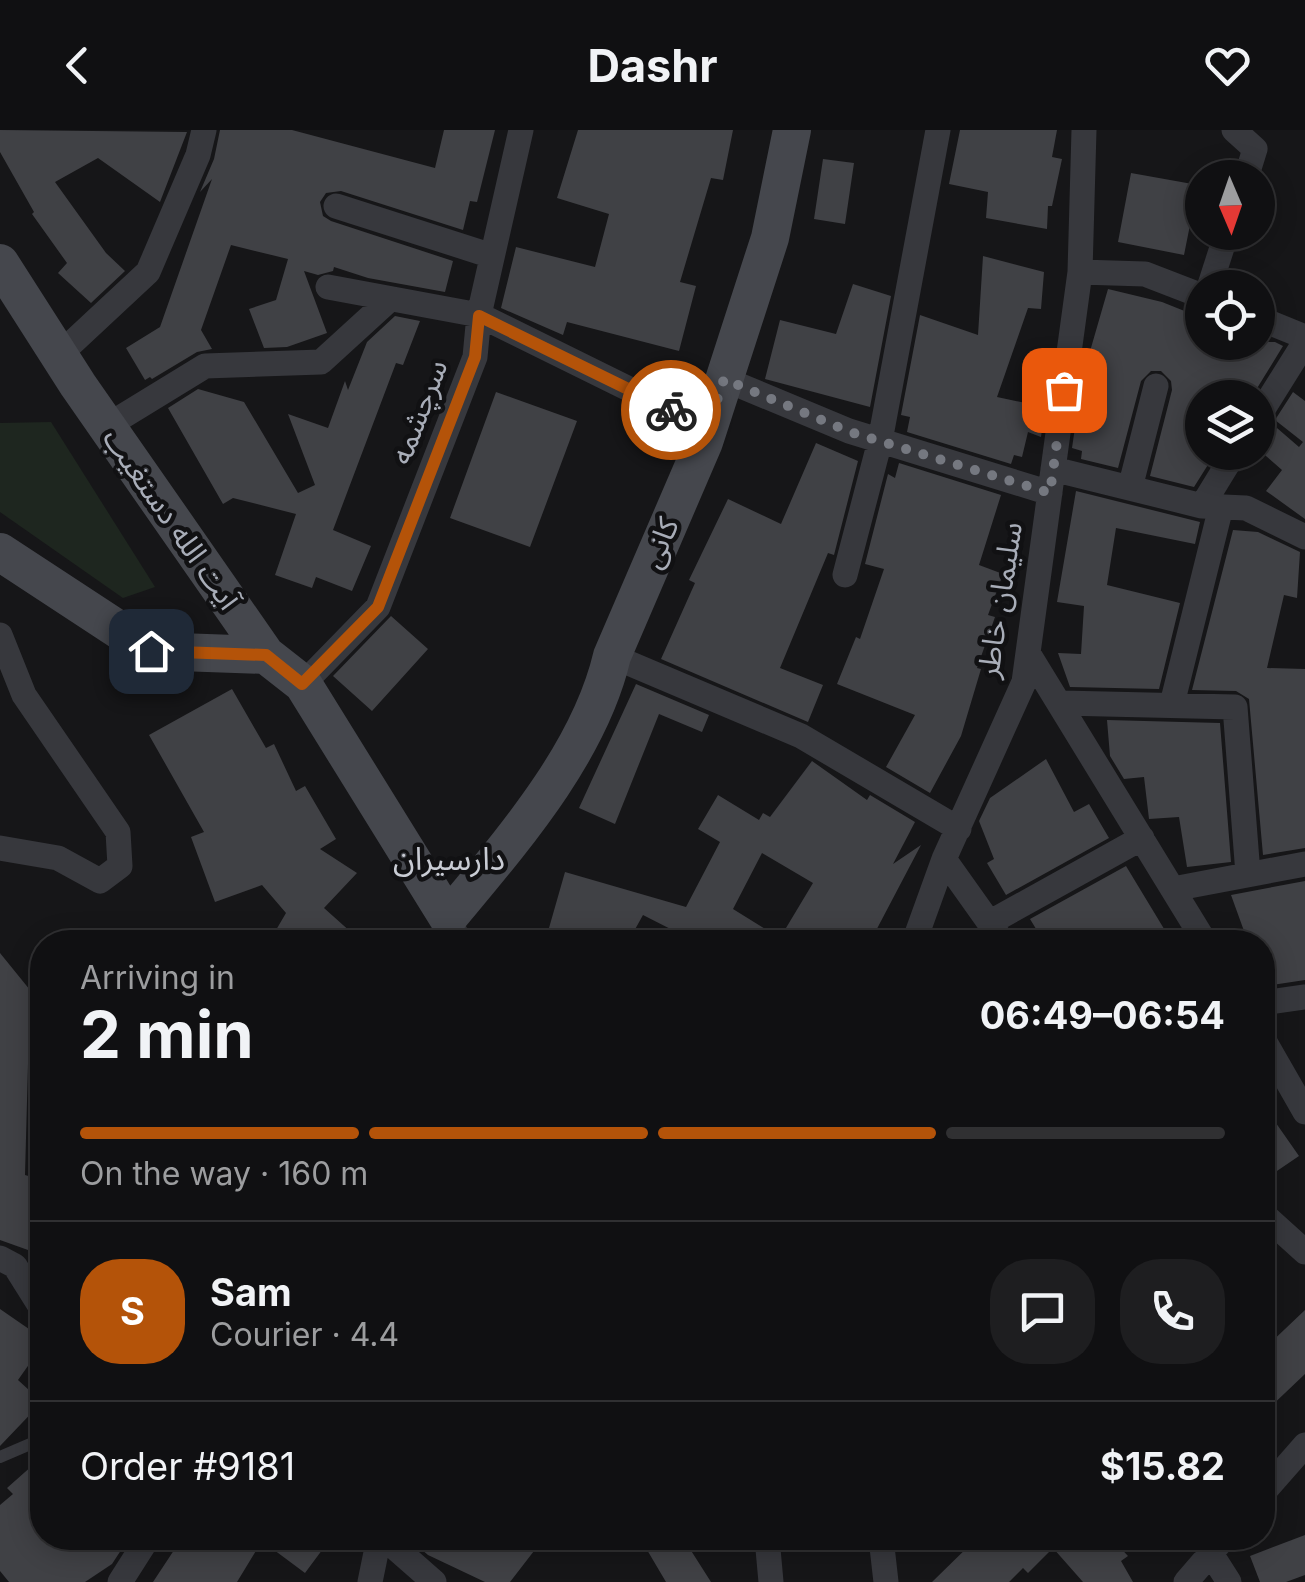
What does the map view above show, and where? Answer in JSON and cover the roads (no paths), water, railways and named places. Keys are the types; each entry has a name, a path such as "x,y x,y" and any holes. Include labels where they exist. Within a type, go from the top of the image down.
{"street":[{"path":"60,356 148,272 198,154 204,130"},
{"name":"سرچشمه","path":"302,684 378,607 475,357 479,316 521,130"},
{"name":"کانی","path":"454,930 538,809 604,691 612,656 708,428 770,238 792,130"},
{"path":"845,575 880,440 938,130"},
{"name":"سلیمان خاطر","path":"918,930 944,858 1024,682 1080,272 1084,130"},
{"path":"1234,130 1256,149 1252,160"},
{"path":"336,206 492,256"},
{"name":"آیت الله دستغیب","path":"0,263 106,426 266,655 302,684 454,930"},
{"path":"1080,272 1144,274 1185,290"},
{"path":"328,288 479,316 708,428"},
{"path":"106,426 205,366 321,362 390,300"},
{"path":"1275,326 1305,340 1275,389"},
{"path":"724,379 850,432 1051,481 1130,488 1212,507 1246,508 1305,537"},
{"path":"1130,488 1156,386"},
{"path":"1172,704 1212,507 1227,470"},
{"path":"0,552 151,651 266,655"},
{"path":"0,635 24,695 118,832 120,866 100,881 58,858 0,848"},
{"path":"1028,653 1198,930"},
{"path":"612,656 801,736 959,829"},
{"path":"1062,704 1235,707 1248,874"},
{"path":"1001,930 1142,838"},
{"path":"944,858 994,930"},
{"path":"1174,889 1305,864"},
{"path":"1275,1001 1305,997"},
{"path":"1275,1060 1305,1112"},
{"path":"1275,1225 1305,1252"},
{"path":"0,1258 15,1266 30,1290"},
{"path":"1275,1479 1305,1446"},
{"path":"120,1582 140,1550"},
{"path":"370,1582 379,1550"},
{"path":"396,1550 434,1582"},
{"path":"768,1550 771,1582"},
{"path":"882,1550 886,1582"},
{"path":"1186,1582 1207,1550"},
{"path":"1215,1550 1228,1582"}],"lane":[{"path":"0,680 24,695"},
{"path":"0,1457 30,1444"}],"district":[{"name":"دارسیران","path":"449,859"}]}
